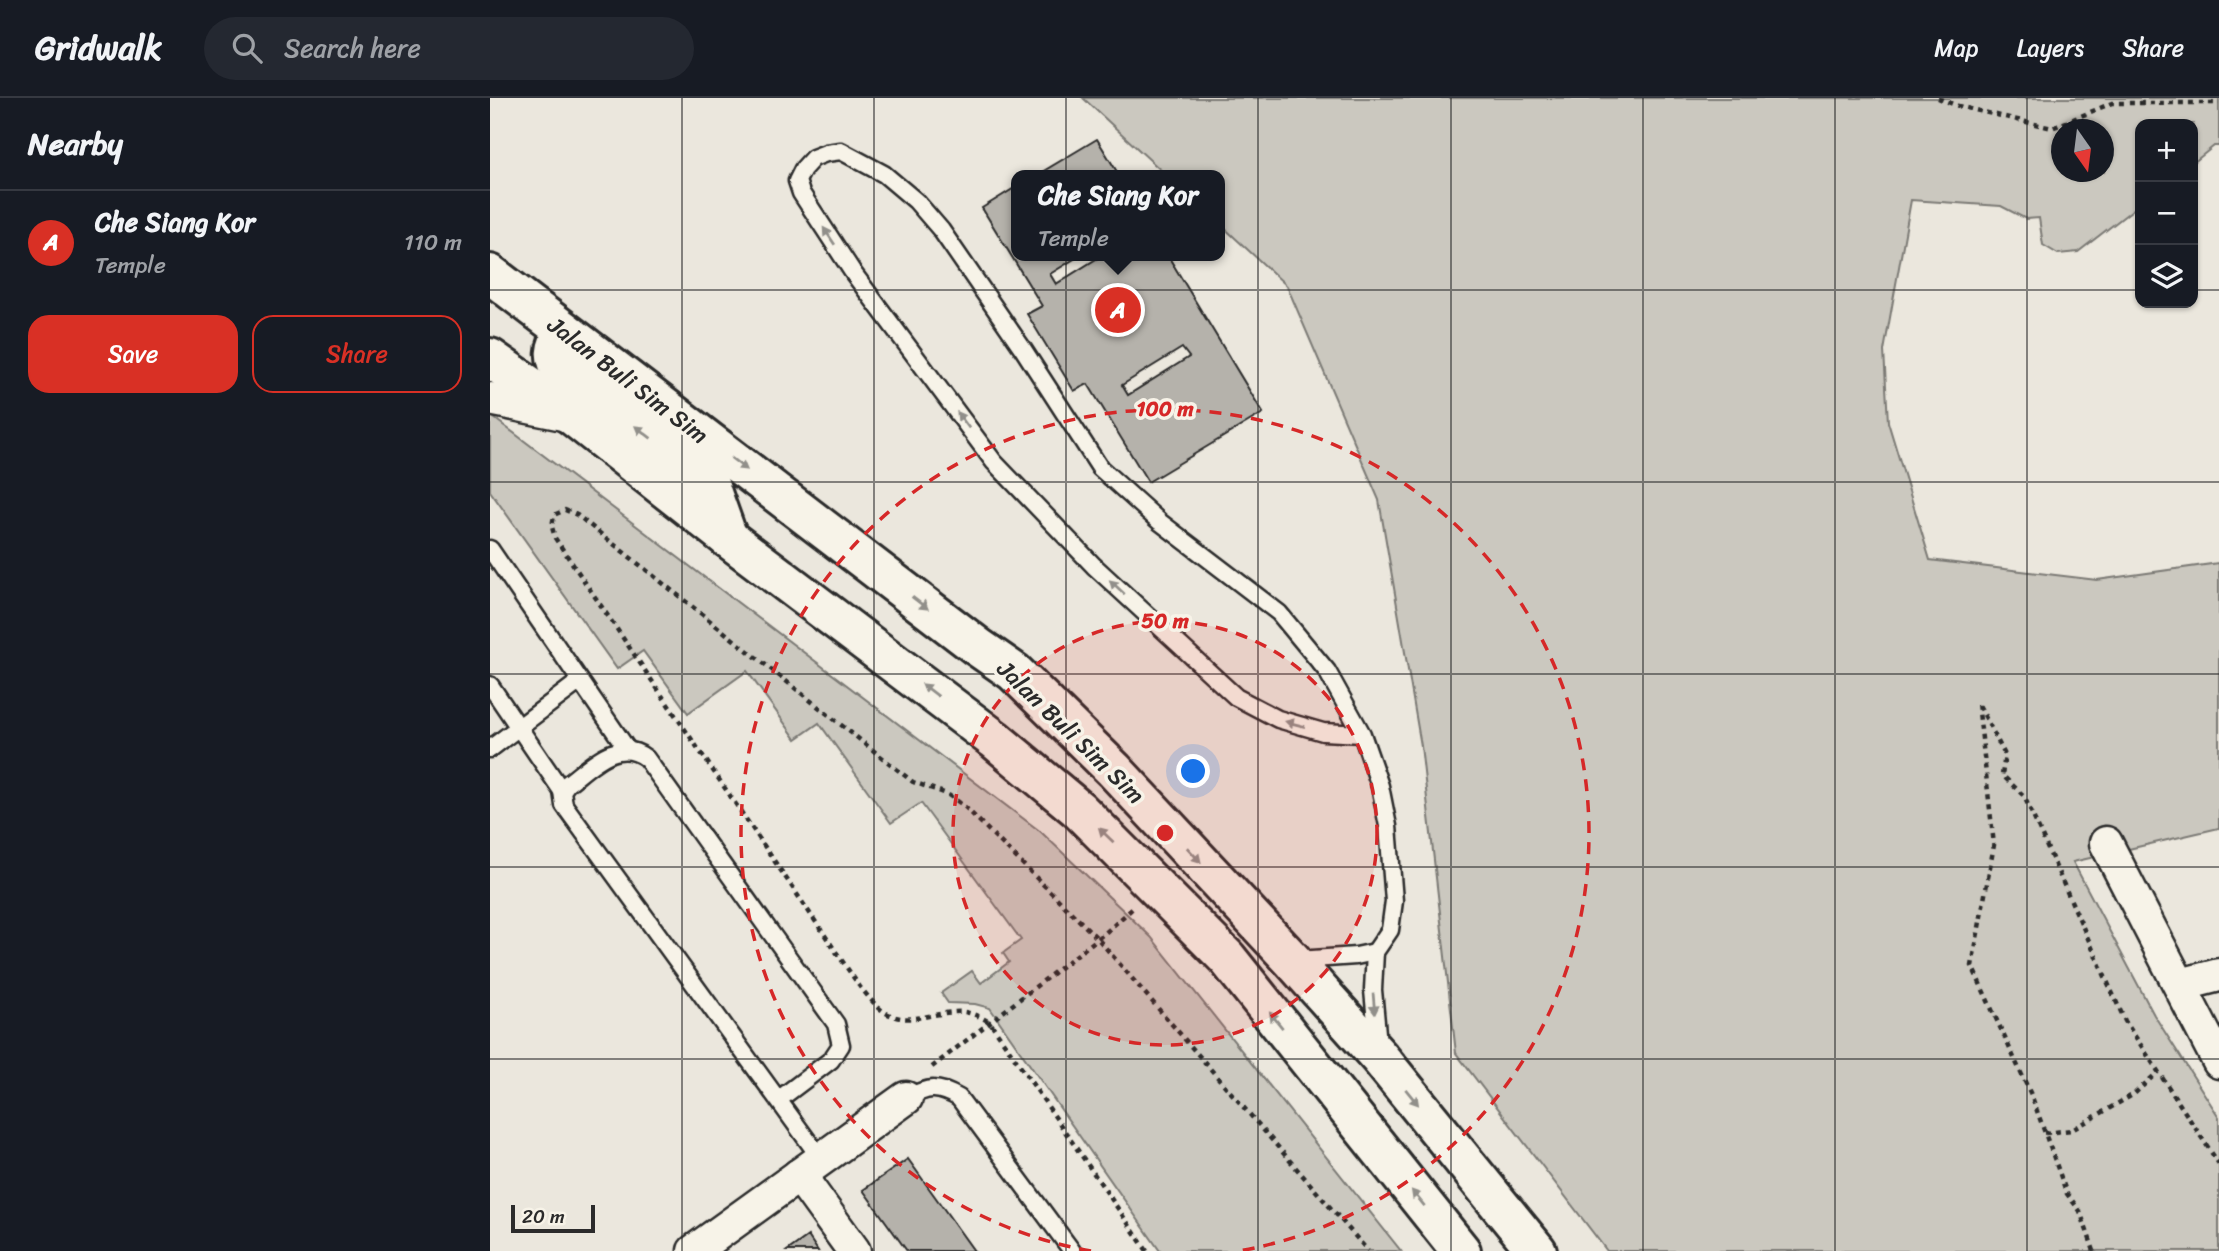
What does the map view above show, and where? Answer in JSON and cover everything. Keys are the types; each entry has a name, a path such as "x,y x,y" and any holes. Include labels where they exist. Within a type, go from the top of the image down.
{"main road":[{"name":"Jalan Buli Sim Sim","path":"490,274 1014,672 1114,770 1379,1056 1537,1251"},
{"path":"564,331 555,349 556,363 564,373 708,482 728,538"},
{"name":"Jalan Buli Sim Sim","path":"490,358 573,416 728,538 994,739 1079,808 1227,958 1461,1251"}],"street":[{"path":"490,399 573,416"},
{"path":"2106,843 2219,1062"},
{"path":"2179,985 2219,975"},
{"path":"694,1251 906,1098"},
{"path":"810,1167 854,1251"}],"lane":[{"path":"1363,734 1323,732 1278,719 1236,697 1094,566 994,462 854,274 801,193 797,181 813,158 841,151 884,174 916,201 942,230 1100,468 1160,522 1279,613 1327,671 1363,734 1380,786 1388,827 1394,901 1390,930 1376,951 1373,990 1379,1056"},
{"path":"490,549 627,750"},
{"path":"490,749 580,681"},
{"path":"490,685 562,791 564,805 778,1100 810,1167"},
{"path":"562,791 567,784 608,754 637,751 646,758 836,1024 841,1045 838,1052 778,1100"},
{"path":"1292,960 1356,956 1376,951"},
{"path":"906,1098 924,1089 943,1089 959,1098 1072,1251"}],"path":[{"path":"1938,98 1958,106 2052,128 2112,103 2219,103"},
{"path":"1147,1251 990,1022 967,1012 939,1013 907,1019 892,1016 877,1006 860,987 555,538 552,527 554,515 565,510 577,515 912,782 947,794 963,804 1098,939 1368,1251"},
{"path":"2094,1251 2080,1211 2067,1194 2032,1097 1972,966 1994,845 1978,703 2005,755 2002,775 2024,796 2125,1021 2219,1164"},
{"path":"906,1098 905,1089 1098,939 1128,913 1155,884"},
{"path":"2045,1133 2072,1130 2134,1094 2158,1072"}],"shaded area":[{"path":"1083,98 2219,98 2219,146 2214,146 2198,159 2198,119 2135,119 2135,208 2078,252 2058,254 2043,245 2039,218 2026,219 2001,206 1911,200 1884,351 1888,422 1930,560 2097,580 2219,563 2219,828 2073,862 2154,1015 2219,1117 2219,1251 1607,1251 1456,1053 1421,746 1379,500 1287,286 1225,229 1225,170 1161,170"},
{"path":"490,415 1041,832 1151,937 1401,1251 1160,1251 990,1008 975,1004 948,1003 941,993 972,971 981,983 1009,962 1003,953 1021,940 921,803 891,823 819,723 796,739 747,671 688,713 643,651 617,669 490,491"}],"building":[{"path":"1097,139 1116,170 1045,170"},
{"path":"1011,190 1011,255 982,208"},
{"path":"1014,261 1071,261 1050,274 1056,284 1093,261 1171,261 1263,413 1148,482 1088,384 1074,391 1027,314 1042,306","holes":["1182,348 1189,357 1128,395 1122,385"]},
{"path":"908,1159 974,1251 907,1251 863,1190"},
{"path":"808,1236 818,1251 787,1251"}],"place":[{"name":"Che Siang Kor","path":"1118,310"}]}
